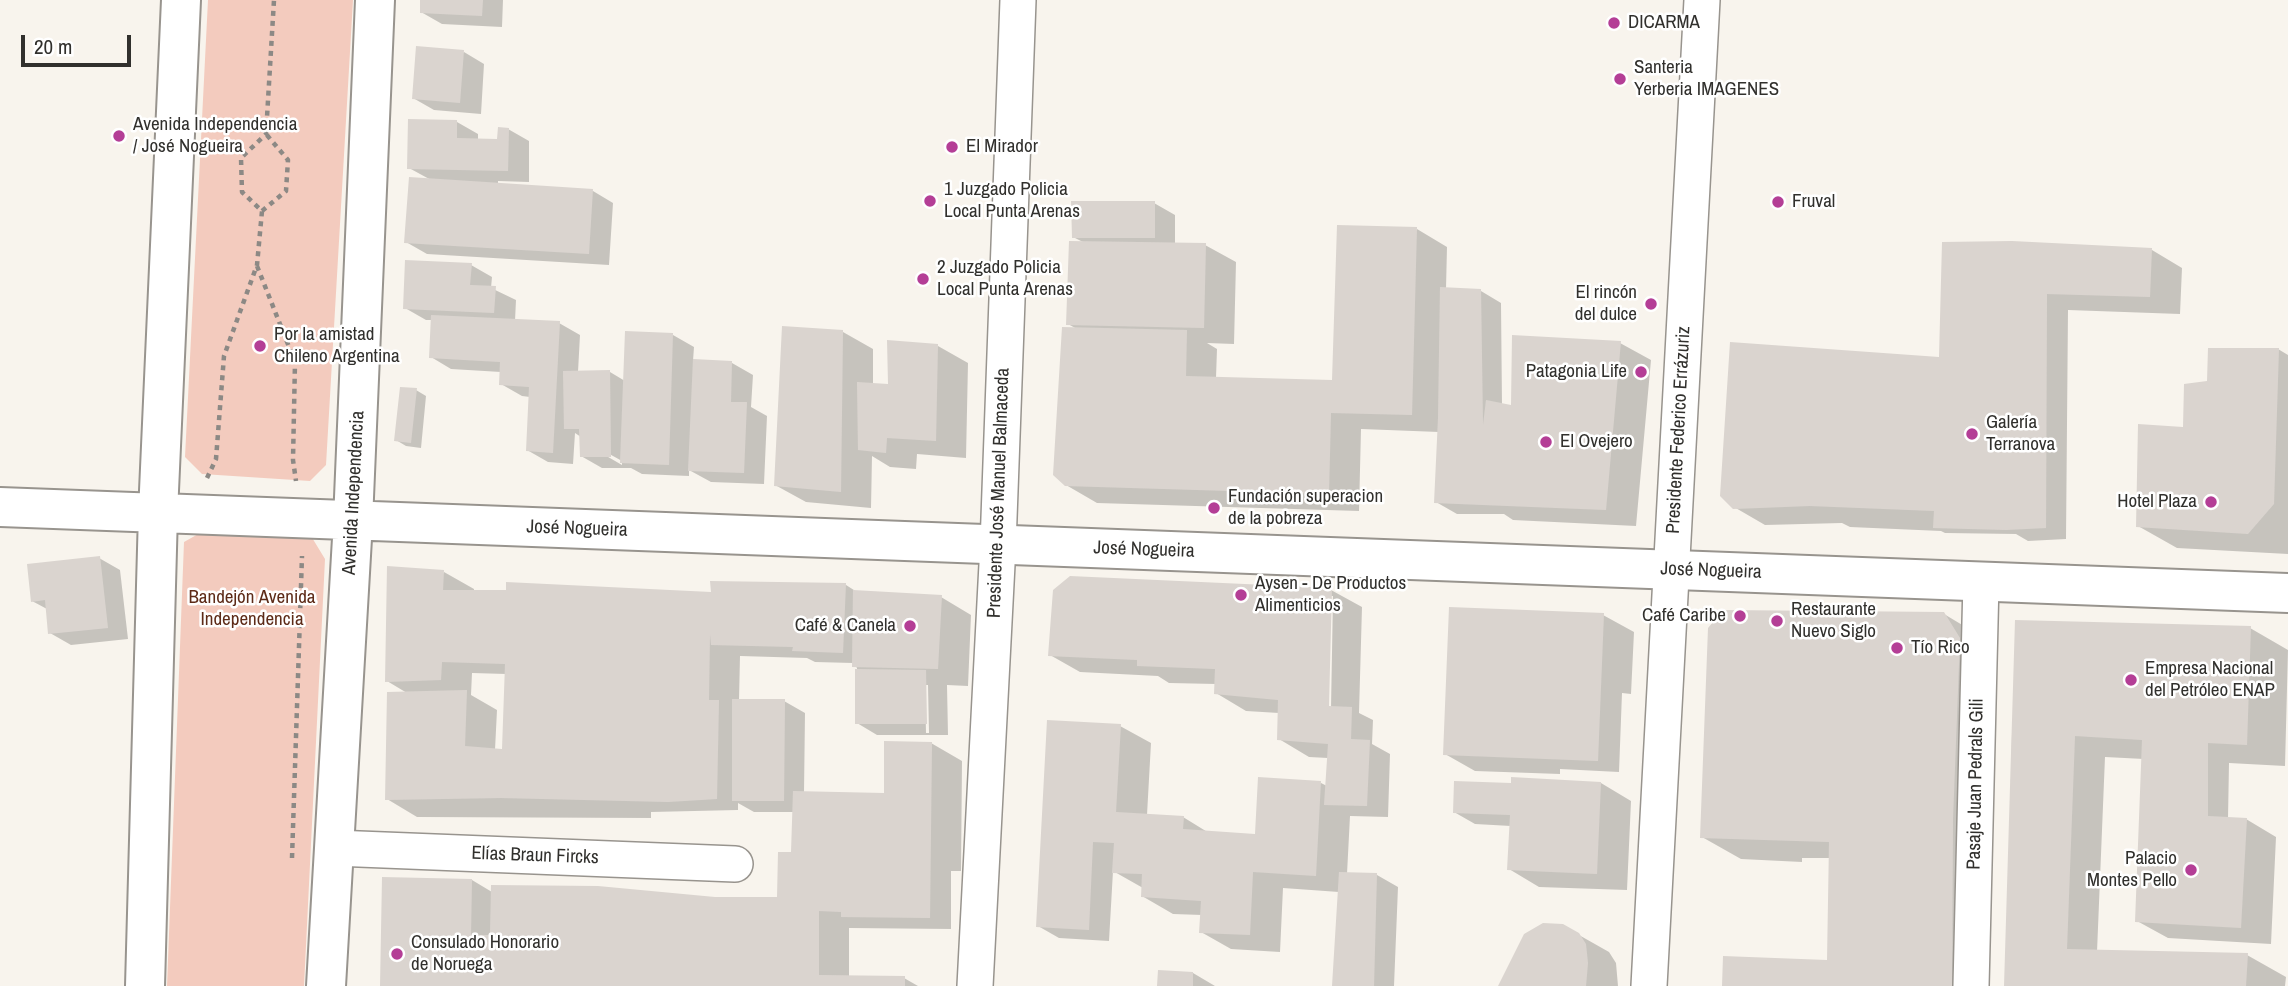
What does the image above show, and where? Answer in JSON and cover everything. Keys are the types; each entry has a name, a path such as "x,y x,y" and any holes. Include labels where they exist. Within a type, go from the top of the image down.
{"main road":[{"path":"145,986 175,514 181,0"},
{"name":"Avenida Independencia","path":"326,986 353,521 375,0"},
{"name":"José Nogueira","path":"0,507 2288,593"}],"street":[{"name":"Presidente José Manuel Balmaceda","path":"975,986 998,545 1018,0"},
{"name":"Presidente Federico Errázuriz","path":"1649,986 1702,0"},
{"name":"Pasaje Juan Pedrals Gili","path":"1971,986 1981,582"},
{"name":"Elías Braun Fircks","path":"334,848 735,864"}],"path":[{"path":"175,514 216,459 224,356 257,265 262,211 286,191 288,160 267,134 274,0"},
{"path":"262,211 242,192 241,158 267,134"},
{"path":"257,265 295,362 293,460 301,519 302,556 292,861"}],"green space":[{"path":"208,0 353,0 326,465 310,481 202,474 185,457"},
{"name":"Bandejón Avenida Independencia","path":"209,528 311,536 325,559 304,986 167,986 184,542"}],"building":[{"path":"420,0 483,0 482,16 420,13"},
{"path":"416,46 464,50 460,103 412,99"},
{"path":"408,119 457,120 457,138 497,139 498,127 509,128 508,171 407,169"},
{"path":"409,177 593,189 589,254 404,243"},
{"path":"1071,201 1155,201 1155,238 1072,238"},
{"path":"1337,225 1417,227 1412,415 1331,413 1329,494 1065,486 1053,475 1062,327 1187,330 1186,376 1332,380"},
{"path":"1069,241 1206,243 1204,328 1066,325"},
{"path":"2012,241 2152,248 2150,297 2047,294 2046,528 1933,528 1934,511 1810,506 1733,509 1720,496 1730,342 1939,357 1942,242"},
{"path":"405,260 472,263 470,285 496,286 494,313 403,309"},
{"path":"1440,287 1481,289 1483,425 1486,400 1511,405 1512,335 1621,341 1606,510 1434,503"},
{"path":"431,315 560,321 553,453 526,451 529,387 499,385 500,362 429,358"},
{"path":"782,326 843,330 841,492 774,486"},
{"path":"625,331 673,333 669,465 620,463"},
{"path":"887,340 938,344 936,441 887,438 886,453 858,450 857,382 888,384"},
{"path":"2208,348 2279,348 2274,504 2248,534 2136,527 2138,424 2183,427 2184,384 2207,381"},
{"path":"693,359 732,361 731,402 747,402 744,473 688,471"},
{"path":"610,370 611,457 580,457 579,429 564,429 563,371"},
{"path":"400,387 417,388 411,443 394,441"},
{"path":"100,556 108,628 48,634 45,600 31,602 27,564"},
{"path":"387,566 444,570 443,590 506,590 506,582 711,592 710,581 846,583 843,653 792,651 793,647 711,645 710,634 709,700 719,700 717,799 668,802 501,798 385,800 387,692 467,690 465,746 502,749 505,664 442,662 441,680 385,682"},
{"path":"1070,576 1332,588 1329,706 1352,707 1351,739 1370,740 1367,806 1324,805 1328,744 1277,740 1278,700 1214,694 1215,669 1137,666 1137,660 1048,656 1053,590"},
{"path":"853,590 942,595 938,669 852,667"},
{"path":"1449,607 1604,613 1598,761 1443,755"},
{"path":"1723,610 1944,612 1960,638 1953,819 1952,986 1722,986 1723,956 1827,960 1829,842 1700,838 1708,628"},
{"path":"2015,620 2251,626 2247,745 2208,743 2208,816 2247,818 2241,928 2135,922 2142,740 2075,736 2067,949 2248,953 2246,986 2004,986"},
{"path":"855,669 926,670 927,724 855,724"},
{"path":"732,699 785,699 784,801 732,801"},
{"path":"1047,720 1121,724 1116,812 1184,816 1183,829 1255,834 1258,777 1321,781 1316,876 1253,872 1250,935 1199,933 1201,901 1141,897 1142,874 1112,873 1114,843 1093,842 1089,930 1036,927"},
{"path":"884,741 932,742 930,918 841,917 841,912 819,911 819,975 905,976 905,986 380,986 382,877 472,879 471,935 490,935 491,885 598,886 715,897 777,897 778,852 791,852 793,791 884,793"},
{"path":"1511,777 1601,782 1597,874 1507,870 1510,815 1453,813 1454,781 1511,783"},
{"path":"1339,872 1377,873 1374,986 1332,986"},
{"path":"1543,923 1563,924 1579,933 1586,944 1586,986 1498,986 1524,934"},
{"path":"1158,970 1193,972 1193,986 1157,986"}],"place":[{"name":"DICARMA","path":"1614,23"},
{"name":"Santeria Yerberia IMAGENES","path":"1620,79"},
{"name":"Avenida Independencia / José Nogueira","path":"119,136"},
{"name":"El Mirador","path":"952,147"},
{"name":"1 Juzgado Policia Local Punta Arenas","path":"930,201"},
{"name":"Fruval","path":"1778,202"},
{"name":"2 Juzgado Policia Local Punta Arenas","path":"923,279"},
{"name":"El rincón del dulce","path":"1651,304"},
{"name":"Por la amistad Chileno Argentina","path":"260,346"},
{"name":"Patagonia Life","path":"1641,372"},
{"name":"Galería Terranova","path":"1972,434"},
{"name":"El Ovejero","path":"1546,442"},
{"name":"Hotel Plaza","path":"2211,502"},
{"name":"Fundación superacion de la pobreza","path":"1214,508"},
{"name":"Aysen - De Productos Alimenticios","path":"1241,595"},
{"name":"Café Caribe","path":"1740,616"},
{"name":"Restaurante Nuevo Siglo","path":"1777,621"},
{"name":"Café & Canela","path":"910,626"},
{"name":"Tío Rico","path":"1897,648"},
{"name":"Empresa Nacional del Petróleo ENAP","path":"2131,680"},
{"name":"Palacio Montes Pello","path":"2191,870"},
{"name":"Consulado Honorario de Noruega","path":"397,954"}]}
